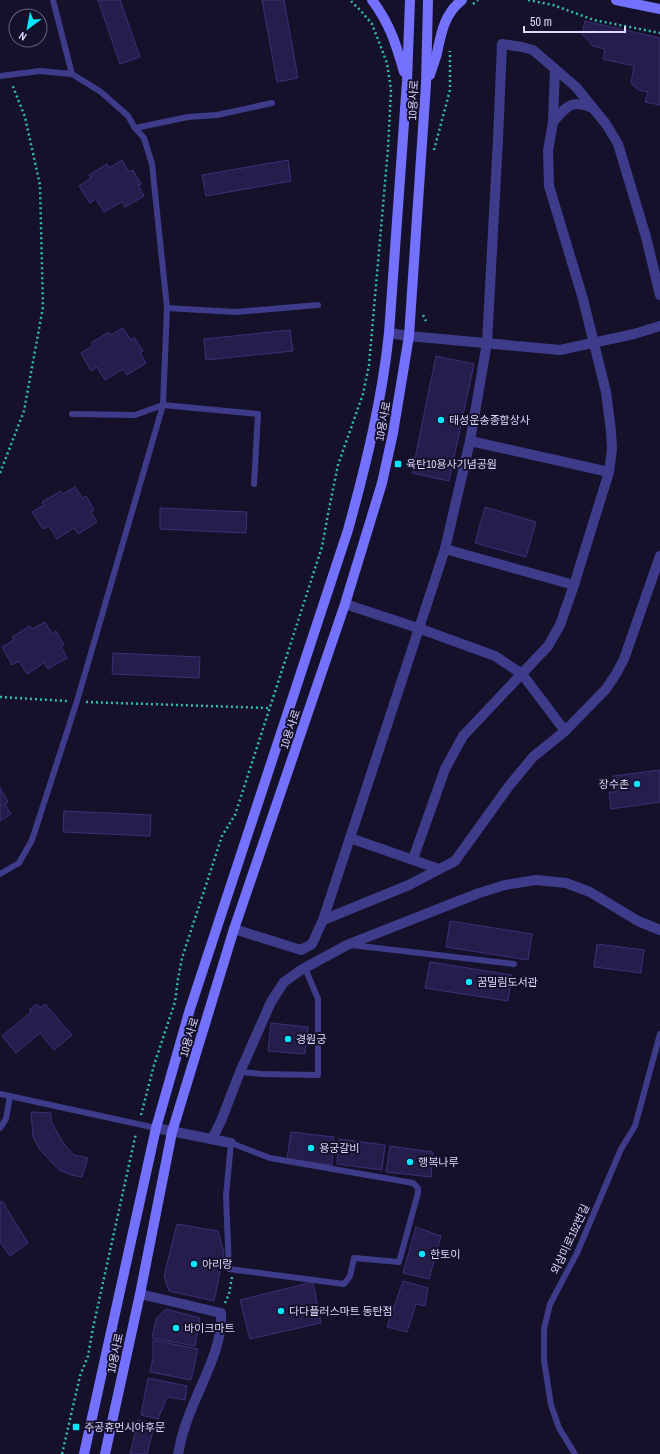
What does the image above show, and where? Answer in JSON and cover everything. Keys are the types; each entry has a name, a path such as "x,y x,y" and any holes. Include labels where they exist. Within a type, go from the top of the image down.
{"street":[{"path":"372,0 385,19 393,36 407,81"},
{"name":"10용사로","path":"84,1454 156,1128 197,987 348,530 379,403 386,368 389,333 407,81 410,0"},
{"name":"10용사로","path":"105,1454 140,1294 172,1132 234,929 345,604 382,483 393,434 409,336 426,84 428,0"},
{"path":"426,84 436,54 441,31 447,17 462,0"},
{"path":"616,0 660,9"},
{"path":"234,929 301,950 312,944 323,920 445,549 470,441 487,344 502,44 522,46 534,50 576,87 606,124 618,144 646,237 660,295"},
{"path":"413,859 445,769 463,736 548,646 560,625 609,472 612,449 606,392 573,263 549,186 548,151 553,122 555,69"},
{"path":"553,122 567,106 573,104 583,104 594,109"},
{"path":"389,333 487,344 560,350 634,334 660,326"},
{"path":"470,441 609,472"},
{"path":"445,549 574,585"},
{"path":"323,920 409,885 455,861 509,786 533,757 565,732 606,689 616,674 630,644 660,556"},
{"path":"345,604 418,628 495,656 522,674 565,732"},
{"path":"350,838 439,869"},
{"path":"212,1139 271,1002 284,982 305,968 347,945 479,893 505,885 536,880 566,883 590,892 638,922 660,930"},
{"path":"156,1128 231,1143"},
{"path":"140,1294 221,1313 222,1324 212,1359 184,1429 178,1454"}],"lane":[{"path":"53,0 72,74"},
{"path":"0,76 40,71 72,74 100,92 128,116 144,138 152,164 167,308 163,405 77,701 32,840 19,863 0,874"},
{"path":"136,128 188,117 217,115 272,103"},
{"path":"167,308 235,312 318,305"},
{"path":"72,414 135,415 163,405 258,414 254,484"},
{"path":"347,945 368,946 514,964"},
{"path":"240,1072 318,1075 318,999 305,968"},
{"name":"외삼미로152번길","path":"575,1454 559,1428 551,1405 544,1360 544,1329 550,1304 577,1253 621,1149 635,1126 660,1034"},
{"path":"0,1094 156,1128"},
{"path":"0,1128 6,1118 10,1096"},
{"path":"231,1143 270,1158 413,1183 418,1188 418,1193 399,1262 354,1258 350,1276 344,1284 233,1269 229,1269 226,1196 231,1143"}],"path":[{"path":"62,1454 80,1376 88,1356 138,1124 154,1065 175,1002 182,958 222,836 235,816 322,547 338,465 363,394 368,365 388,149 391,90 387,63 372,24 350,0"},
{"path":"528,0 553,5 594,20 660,33"},
{"path":"434,157 434,149 450,90 450,48"},
{"path":"0,473 24,410 43,307 40,185 25,117 8,74"},
{"path":"422,311 423,318 426,321"},
{"path":"0,697 269,708"},
{"path":"221,1313 229,1294 233,1269"}],"building":[{"path":"98,0 120,0 140,57 120,64"},
{"path":"262,0 284,0 298,78 277,82"},
{"path":"585,21 660,38 660,105 645,102 648,92 638,90 631,83 634,66 603,59 605,49 593,46 582,34"},
{"path":"122,160 129,172 133,170 141,184 138,185 144,196 125,207 122,202 104,212 96,199 90,203 79,186 91,178 89,175 107,164 109,168"},
{"path":"288,160 291,181 206,196 202,175"},
{"path":"123,328 131,340 134,337 143,351 140,353 146,363 127,375 123,369 105,380 97,367 91,371 81,353 93,346 91,343 109,332 111,335"},
{"path":"290,330 293,351 206,360 204,339"},
{"path":"436,356 474,364 449,481 412,473"},
{"path":"75,487 82,498 86,496 94,510 91,512 97,522 78,534 74,528 57,539 49,526 43,529 32,512 44,505 42,502 61,491 63,494"},
{"path":"485,507 536,522 526,557 475,543"},
{"path":"160,508 247,512 246,533 160,529"},
{"path":"45,622 52,634 56,631 64,645 61,647 67,658 48,669 44,663 27,674 19,661 12,665 2,647 14,640 12,637 30,626 32,629"},
{"path":"113,653 200,657 199,678 112,674"},
{"name":"장수촌","path":"660,770 660,802 611,809 609,792 615,792 613,776"},
{"path":"0,788 8,802 5,804 11,814 0,821"},
{"path":"64,811 151,815 150,836 63,832"},
{"path":"450,921 532,934 528,960 446,947"},
{"path":"597,944 644,950 641,973 594,967"},
{"name":"꿈밀림도서관","path":"430,962 512,975 508,1001 425,988"},
{"path":"37,1004 40,1008 45,1004 72,1035 54,1050 40,1033 16,1053 2,1036 31,1012 29,1010"},
{"name":"경원궁","path":"271,1023 308,1027 305,1054 268,1051"},
{"path":"31,1112 51,1113 51,1121 64,1144 74,1155 88,1158 82,1177 71,1175 59,1170 40,1150 33,1137"},
{"name":"용궁갈비","path":"291,1132 334,1137 332,1165 287,1159"},
{"path":"339,1139 385,1145 382,1170 337,1164"},
{"name":"행복나루","path":"390,1146 433,1152 431,1177 386,1172"},
{"path":"2,1201 28,1243 10,1256 0,1242 0,1202"},
{"name":"아리랑","path":"177,1224 218,1231 224,1253 214,1301 169,1291 164,1276"},
{"name":"한토이","path":"416,1227 441,1236 429,1279 403,1273"},
{"path":"403,1281 428,1288 425,1306 416,1304 407,1332 387,1327"},
{"name":"다다플러스마트 동탄점","path":"313,1282 321,1323 250,1339 240,1300"},
{"name":"바이크마트","path":"166,1309 200,1318 195,1346 152,1338 156,1319"},
{"path":"153,1340 198,1349 191,1380 150,1372 153,1358"},
{"path":"148,1378 187,1386 185,1400 167,1397 158,1419 141,1415"},
{"path":"138,1420 155,1423 147,1454 130,1454"}],"place":[{"name":"태성운송종합상사","path":"441,420"},
{"name":"육탄10용사기념공원","path":"398,464"},
{"name":"장수촌","path":"637,784"},
{"name":"꿈밀림도서관","path":"469,982"},
{"name":"경원궁","path":"288,1039"},
{"name":"용궁갈비","path":"311,1148"},
{"name":"행복나루","path":"410,1162"},
{"name":"한토이","path":"422,1254"},
{"name":"아리랑","path":"194,1264"},
{"name":"다다플러스마트 동탄점","path":"281,1311"},
{"name":"바이크마트","path":"176,1328"},
{"name":"주공휴먼시아후문","path":"76,1427"}]}
